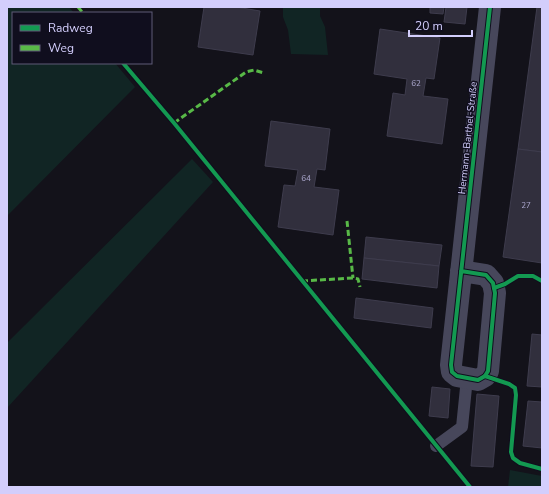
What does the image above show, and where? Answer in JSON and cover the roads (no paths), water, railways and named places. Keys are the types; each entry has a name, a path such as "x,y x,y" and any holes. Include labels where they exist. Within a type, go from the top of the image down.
{"street":[{"name":"Hermann-Barthel-Straße","path":"467,378 457,376 452,372 451,365 490,7"},
{"path":"461,271 486,275 493,282 495,293 488,371 485,376 478,380 467,378"}],"lane":[{"path":"436,446 462,427 467,378"}]}
